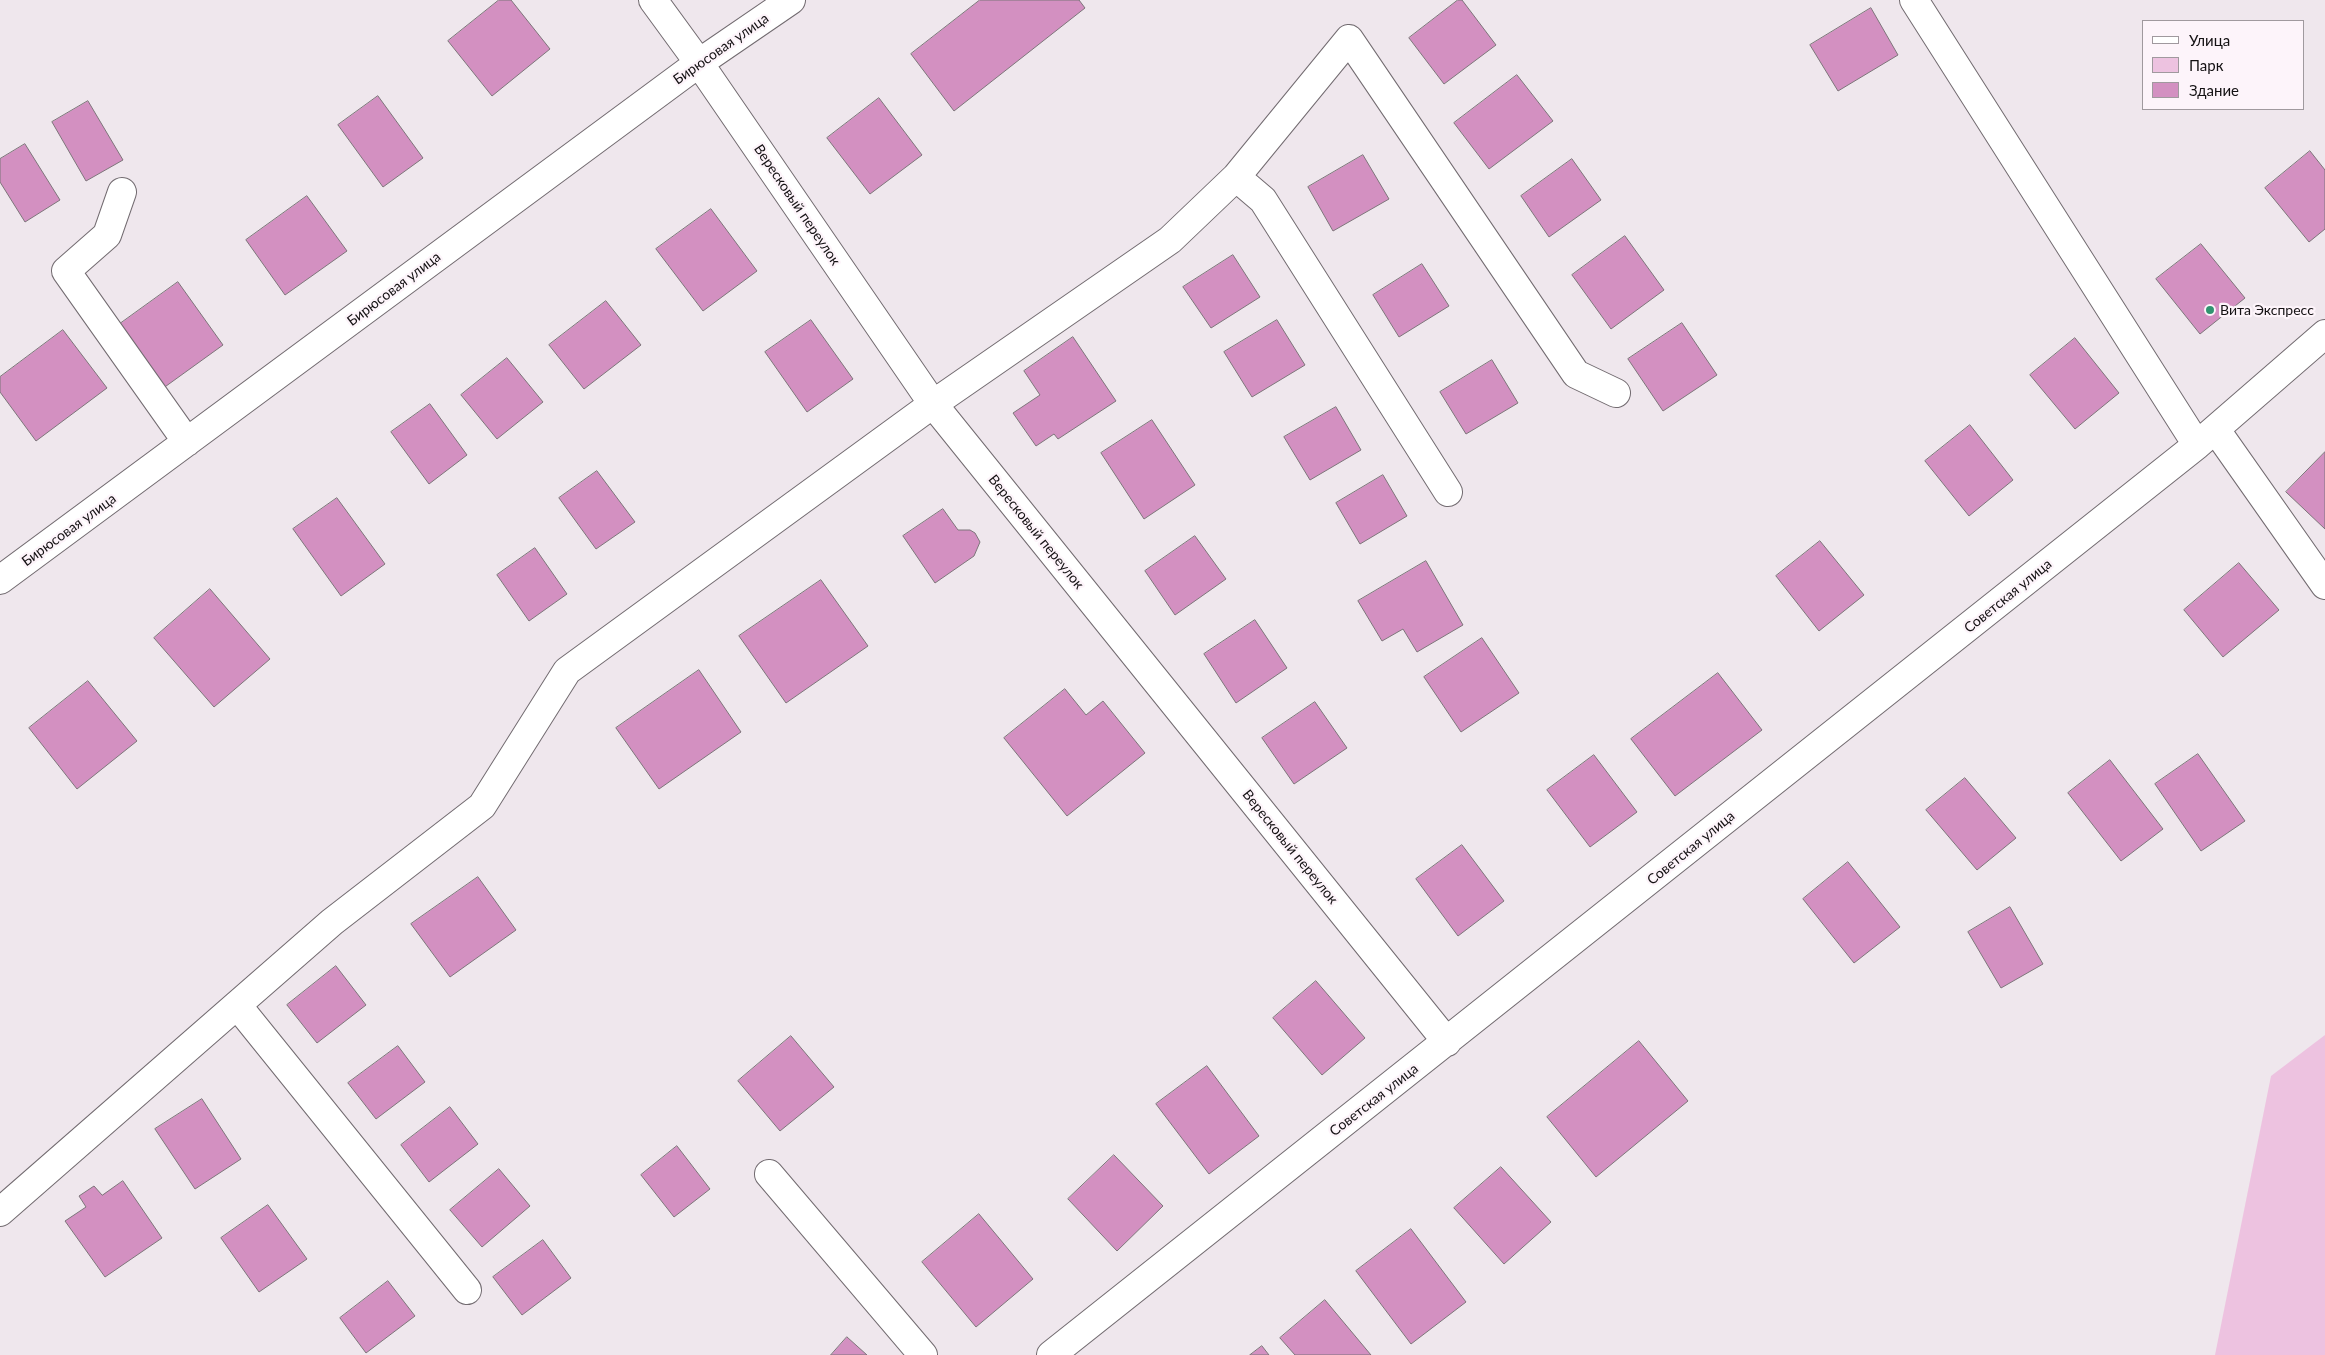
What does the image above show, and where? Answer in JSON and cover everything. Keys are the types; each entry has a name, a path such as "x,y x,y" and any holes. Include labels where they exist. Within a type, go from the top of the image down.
{"street":[{"name":"Вересковый переулок","path":"653,0 699,63 933,404 1447,1042"},
{"name":"Бирюсовая улица","path":"0,580 699,63 791,0"},
{"path":"1914,0 2206,437 2325,585"},
{"path":"0,1212 332,922 482,806 567,671 933,404 1170,240 1236,177 1349,39 1576,374 1616,393"},
{"path":"1236,177 1263,200 1448,492"},
{"path":"122,192 107,235 66,271 187,442"},
{"name":"Советская улица","path":"1051,1355 2206,437 2325,334"},
{"path":"237,1005 467,1290"},
{"path":"769,1174 923,1355"}],"green space":[{"path":"2325,1035 2325,1355 2215,1355 2271,1076"}],"building":[{"path":"499,0 511,0 550,49 492,96 448,41"},
{"path":"980,0 1079,0 1085,8 954,111 911,54"},
{"path":"1458,0 1462,0 1496,45 1444,84 1409,38"},
{"path":"1871,8 1898,55 1838,91 1810,45"},
{"path":"1517,75 1553,121 1489,169 1454,123"},
{"path":"378,96 423,158 383,187 338,125"},
{"path":"879,98 922,155 870,194 827,138"},
{"path":"88,101 123,160 86,181 52,122"},
{"path":"25,144 60,200 25,222 0,182 0,159"},
{"path":"2310,151 2325,170 2325,229 2309,242 2265,188"},
{"path":"1363,155 1389,199 1333,231 1308,187"},
{"path":"1572,159 1601,200 1549,237 1521,196"},
{"path":"307,196 347,251 285,295 246,240"},
{"path":"711,209 757,271 703,311 656,249"},
{"path":"1625,236 1664,290 1611,329 1572,275"},
{"path":"2201,244 2245,298 2200,334 2156,279"},
{"path":"1233,255 1260,297 1211,328 1183,287"},
{"path":"1422,264 1449,306 1399,337 1373,295"},
{"path":"178,282 223,345 162,389 117,326"},
{"path":"606,301 641,345 584,389 549,345"},
{"path":"811,320 853,379 807,412 765,352"},
{"path":"1277,320 1305,365 1252,397 1224,352"},
{"path":"1682,323 1717,375 1663,411 1628,359"},
{"path":"63,330 107,388 36,441 0,392 0,377"},
{"path":"1073,337 1116,401 1058,439 1054,434 1036,446 1013,413 1040,395 1024,371"},
{"path":"2075,338 2119,393 2075,429 2030,375"},
{"path":"507,358 543,402 497,439 461,395"},
{"path":"1492,360 1518,403 1466,434 1440,392"},
{"path":"430,404 467,455 429,484 391,432"},
{"path":"1336,407 1361,450 1310,480 1284,437"},
{"path":"1152,420 1195,485 1144,519 1101,453"},
{"path":"1970,425 2013,480 1969,516 1925,461"},
{"path":"2325,452 2325,529 2286,492"},
{"path":"597,471 635,522 596,549 559,498"},
{"path":"1383,475 1407,516 1360,544 1336,503"},
{"path":"337,498 385,564 341,596 293,529"},
{"path":"943,509 958,530 970,530 975,533 980,542 974,556 935,583 903,536"},
{"path":"1195,536 1226,579 1175,615 1145,571"},
{"path":"1820,541 1864,595 1819,631 1776,576"},
{"path":"535,548 567,594 529,621 497,575"},
{"path":"1426,561 1463,625 1417,652 1403,629 1382,641 1358,601"},
{"path":"2239,563 2279,610 2223,657 2184,610"},
{"path":"821,580 868,646 786,703 739,636"},
{"path":"210,589 270,659 214,707 154,638"},
{"path":"1255,620 1287,668 1236,703 1204,654"},
{"path":"1482,638 1519,693 1461,732 1424,677"},
{"path":"699,670 741,732 659,789 616,728"},
{"path":"1718,673 1762,730 1675,796 1631,739"},
{"path":"88,681 137,741 77,789 29,728"},
{"path":"1065,689 1086,715 1103,701 1145,753 1067,816 1004,738"},
{"path":"1315,702 1347,748 1294,784 1262,738"},
{"path":"2198,754 2245,821 2201,851 2155,784"},
{"path":"1594,755 1637,812 1590,847 1547,790"},
{"path":"2110,760 2163,829 2121,861 2068,793"},
{"path":"1965,778 2016,838 1977,870 1926,810"},
{"path":"1462,845 1504,901 1458,936 1416,879"},
{"path":"1848,862 1900,927 1854,963 1803,899"},
{"path":"478,877 516,930 450,977 411,924"},
{"path":"2010,907 2043,964 2001,988 1968,932"},
{"path":"336,966 366,1005 317,1043 287,1005"},
{"path":"1316,981 1365,1038 1322,1075 1273,1018"},
{"path":"791,1036 834,1087 780,1131 738,1081"},
{"path":"1639,1041 1688,1101 1596,1177 1547,1117"},
{"path":"398,1046 425,1082 376,1119 348,1083"},
{"path":"1207,1066 1259,1136 1209,1174 1156,1104"},
{"path":"202,1099 241,1159 195,1189 155,1129"},
{"path":"450,1107 478,1144 429,1182 401,1145"},
{"path":"677,1146 710,1189 674,1217 641,1175"},
{"path":"1114,1155 1163,1206 1117,1251 1068,1199"},
{"path":"1501,1167 1551,1222 1504,1264 1454,1208"},
{"path":"499,1169 530,1206 482,1247 450,1210"},
{"path":"123,1181 162,1238 105,1277 65,1221 86,1207 79,1196 94,1186 102,1195"},
{"path":"268,1205 307,1259 259,1292 221,1238"},
{"path":"979,1214 1033,1279 976,1327 922,1262"},
{"path":"1411,1229 1466,1302 1411,1344 1356,1271"},
{"path":"543,1240 571,1278 522,1315 493,1277"},
{"path":"388,1281 415,1316 366,1353 340,1318"},
{"path":"1325,1300 1371,1355 1295,1355 1280,1338"},
{"path":"847,1337 867,1355 831,1355"},
{"path":"1262,1346 1269,1355 1250,1355"}],"place":[{"name":"Вита Экспресс","path":"2210,310"}]}
